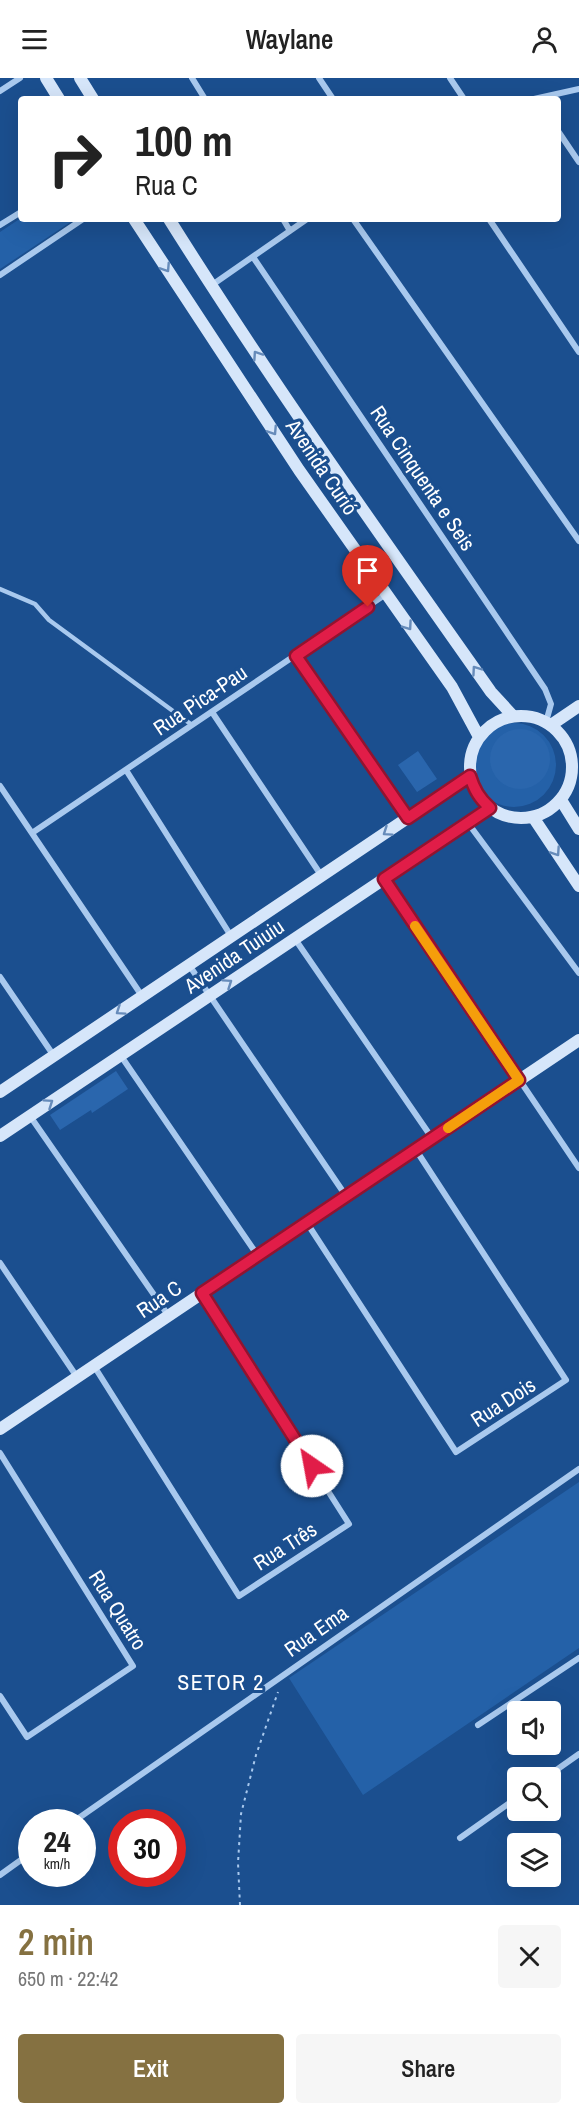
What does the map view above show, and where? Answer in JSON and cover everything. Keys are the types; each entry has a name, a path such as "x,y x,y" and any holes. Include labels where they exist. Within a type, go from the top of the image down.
{"main road":[{"path":"46,78 57,96"},
{"path":"80,78 91,96"},
{"name":"Avenida Curió","path":"136,222 299,470 452,687 479,737"},
{"name":"Avenida Curió","path":"171,222 211,286 324,453 491,692 513,716"},
{"path":"549,723 579,706"},
{"path":"513,716 530,716 549,723 562,735 576,757 568,789 561,800 548,811 533,818 518,819 503,816 480,799 470,776 471,755 479,737 500,720 513,716"},
{"name":"Avenida Tuiuiu","path":"0,1092 470,776"},
{"path":"561,800 579,829"},
{"name":"Avenida Tuiuiu","path":"0,1136 490,808"},
{"path":"533,818 579,886"},
{"name":"Rua C","path":"0,1429 579,1040"}],"street":[{"path":"0,91 20,78"},
{"path":"192,78 203,96"},
{"path":"319,78 331,96"},
{"path":"450,78 462,96"},
{"path":"549,96 579,89"},
{"path":"561,135 579,162"},
{"path":"0,225 18,214"},
{"path":"0,275 79,222"},
{"path":"285,222 290,231"},
{"path":"211,286 303,222"},
{"path":"355,222 579,541"},
{"path":"491,222 579,352"},
{"name":"Rua Cinquenta e Seis","path":"253,257 545,689 551,704 549,723"},
{"name":"Rua Pica-Pau","path":"32,833 386,594"},
{"path":"296,656 408,818"},
{"path":"212,712 321,875"},
{"path":"126,770 231,936"},
{"path":"0,786 142,996"},
{"path":"468,823 579,973"},
{"path":"384,879 579,1168"},
{"path":"295,939 433,1138"},
{"path":"189,964 346,1197"},
{"path":"0,976 54,1056"},
{"path":"120,1055 258,1256"},
{"path":"30,1116 169,1316"},
{"name":"Rua Dois","path":"307,1223 456,1452 566,1380 416,1150"},
{"path":"0,1263 77,1377"},
{"name":"Rua Três","path":"94,1366 239,1596 349,1524 202,1293"},
{"name":"Rua Quatro","path":"0,1453 133,1666 27,1737 0,1696"},
{"name":"Rua Ema","path":"91,1809 579,1469"},
{"path":"478,1725 579,1658"},
{"path":"561,1767 579,1754"},
{"path":"460,1838 507,1805"},
{"path":"0,1875 18,1862"}],"lane":[{"path":"0,589 35,604 49,620 192,725"}],"path":[{"path":"240,1905 238,1863 241,1814 256,1755 285,1673"}],"shaded area":[{"path":"18,220 18,222 70,222 0,269 0,232"},
{"path":"506,723 522,723 538,730 549,741 556,757 553,781 544,795 522,807 506,807 490,800 479,789 472,773 472,757 479,741 490,730"},
{"path":"579,1482 579,1648 363,1795 289,1678"}],"building":[{"path":"520,729 537,734 545,742 550,759 545,776 537,784 520,789 503,784 495,776 490,759 495,742 503,734"},
{"path":"418,751 437,779 417,792 398,765"},
{"path":"116,1071 128,1089 92,1113 91,1110 60,1130 50,1115"}],"slow traffic":[{"path":"415,926 519,1080 448,1128"}],"district":[{"name":"SETOR 2","path":"221,1682"}],"route":[{"path":"312,1466 202,1293 519,1080 384,879 490,808 480,799 470,776 408,818 296,656 368,607"}]}
